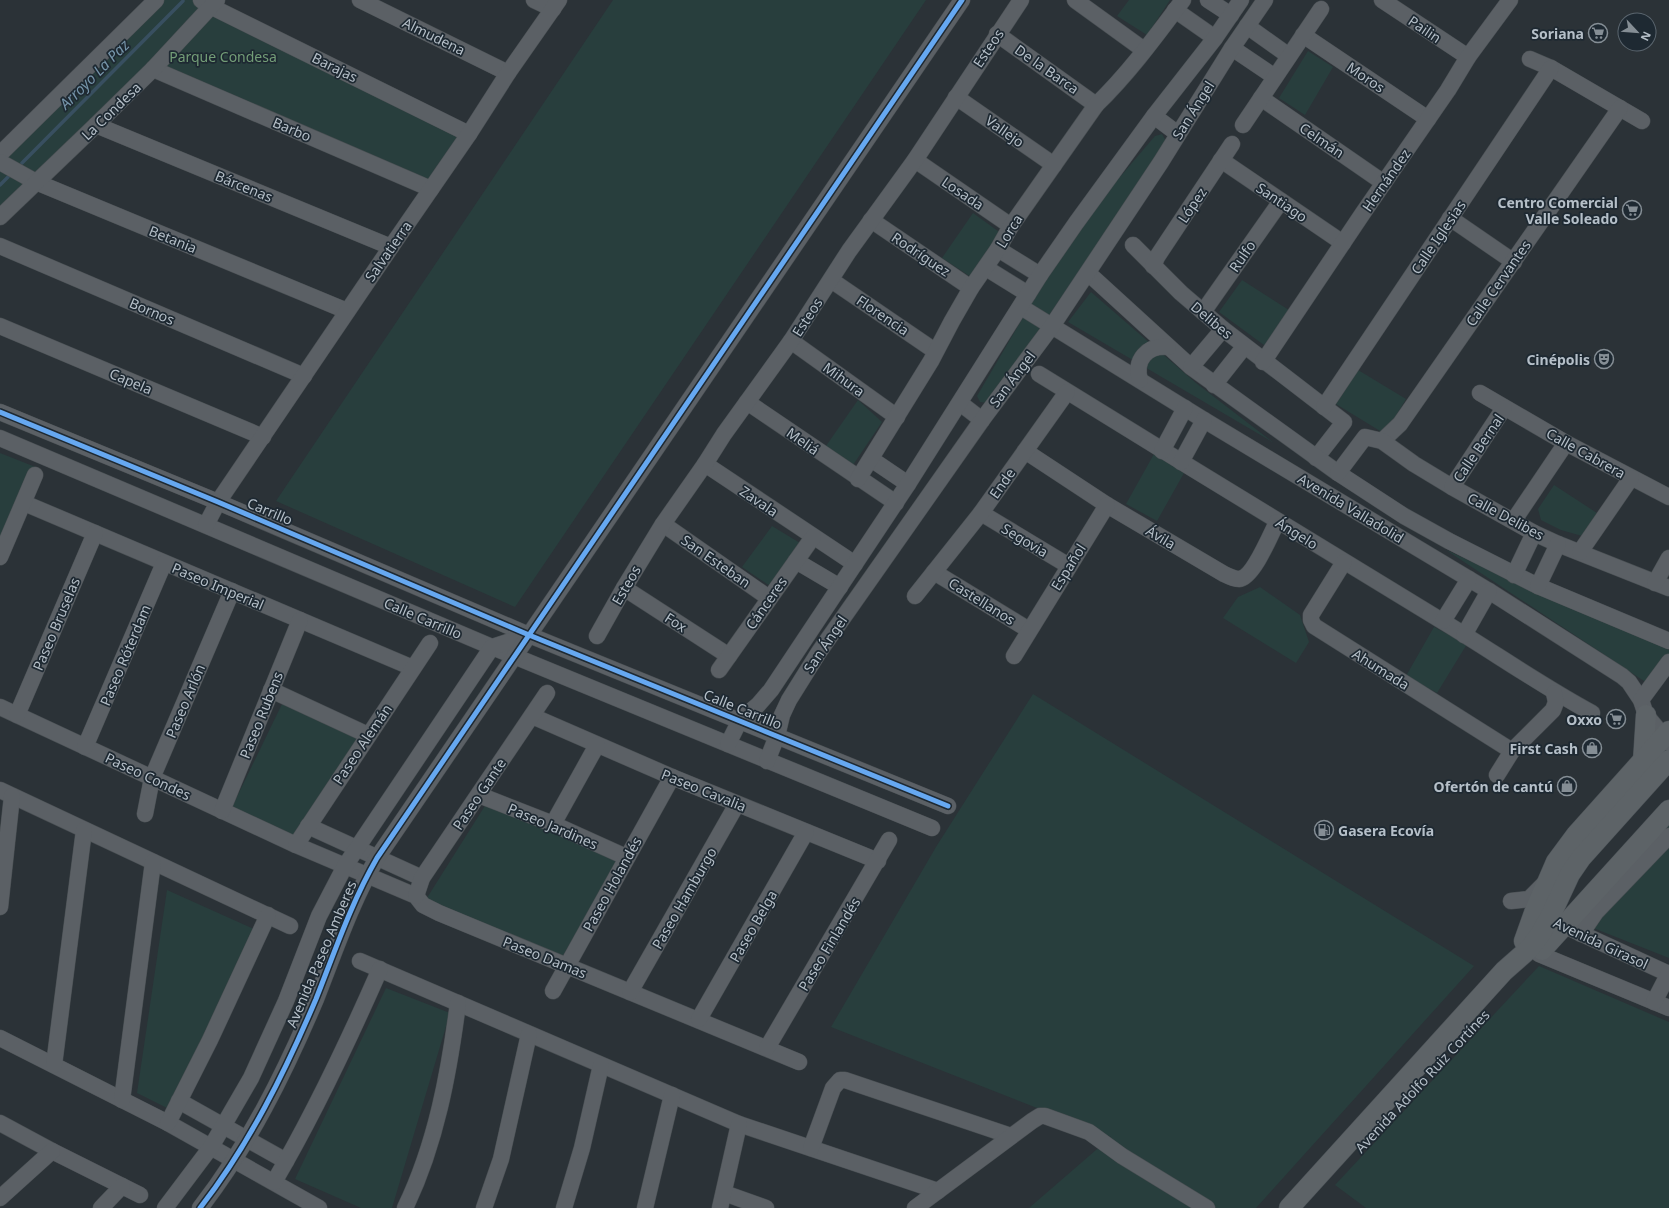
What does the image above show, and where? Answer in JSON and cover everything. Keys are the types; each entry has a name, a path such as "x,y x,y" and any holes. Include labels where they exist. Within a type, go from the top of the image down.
{"main road":[{"path":"1643,762 1644,707"},
{"name":"Avenida Adolfo Ruiz Cortínes","path":"1533,946 1551,920 1551,873 1556,862 1576,834 1667,737"},
{"path":"1551,920 1560,892 1581,858 1669,760"},
{"path":"1551,920 1669,796"},
{"path":"1551,920 1669,803"},
{"name":"Avenida Adolfo Ruiz Cortínes","path":"1305,1208 1524,969 1533,946 1551,920 1669,810"},
{"path":"1289,1208 1504,971 1533,946"}],"street":[{"path":"0,154 156,0"},
{"name":"Almudena","path":"360,0 508,73"},
{"path":"534,0 556,5"},
{"name":"Avenida Paseo Amberes","path":"200,1208 234,1160 283,1074 295,1048 350,910 377,858 962,0"},
{"name":"Esteos","path":"597,636 663,524 724,434 791,341 849,251 915,160 997,34 1021,0"},
{"path":"1075,0 1144,50"},
{"path":"1208,0 1231,15"},
{"name":"San Ángel","path":"728,744 740,720 758,705 771,690 802,641 840,587 896,503 1040,276 1083,212 1154,116 1215,38 1241,0"},
{"name":"San Ángel","path":"767,761 777,736 782,715 789,700 819,652 982,420 1052,326 1178,134 1232,48 1265,0"},
{"name":"Pailin","path":"1382,0 1468,57"},
{"name":"Hernández","path":"1264,362 1343,243 1448,90 1468,57 1510,0"},
{"name":"La Condesa","path":"0,217 153,69 209,2"},
{"name":"Barajas","path":"209,2 469,134"},
{"name":"Salvatierra","path":"218,502 469,134 508,73 556,5"},
{"path":"1179,5 1215,38"},
{"name":"Lorca","path":"858,479 897,417 972,288 998,249 1011,226 1096,105 1109,92 1144,50 1179,5"},
{"path":"1243,124 1321,8"},
{"path":"1247,26 1289,56"},
{"name":"De la Barca","path":"997,34 1096,105"},
{"name":"Moros","path":"1303,35 1428,119"},
{"path":"1232,48 1275,77"},
{"path":"1530,59 1551,68 1642,122"},
{"name":"Calle Iglesias","path":"1324,407 1551,68"},
{"name":"Barbo","path":"153,69 431,189"},
{"name":"Vallejo","path":"956,97 1054,165"},
{"name":"Celmán","path":"1261,98 1384,183"},
{"name":"Calle Cervantes","path":"1382,442 1400,424 1620,108"},
{"path":"1154,116 1178,134"},
{"name":"Bárcenas","path":"96,125 391,247"},
{"name":"López","path":"1153,266 1157,257 1232,144"},
{"name":"Losada","path":"915,160 1011,226"},
{"name":"Santiago","path":"1221,160 1343,243"},
{"name":"Betania","path":"0,162 36,182 347,311"},
{"name":"Rulfo","path":"1202,312 1281,201"},
{"path":"1450,218 1514,262"},
{"name":"Rodríguez","path":"872,220 972,288"},
{"name":"Delibes","path":"1133,245 1202,312 1244,347 1324,407"},
{"name":"Bornos","path":"0,246 304,376"},
{"path":"998,249 1040,276"},
{"name":"Avenida Valladolid","path":"986,268 1052,326 1204,420 1489,591 1622,676 1630,682 1644,707 1667,737"},
{"name":"Avenida Valladolid","path":"1088,273 1191,368 1338,474 1430,530 1514,574 1538,586 1669,641"},
{"name":"Florencia","path":"831,280 935,351"},
{"name":"Capela","path":"0,326 263,437"},
{"path":"1191,368 1223,329"},
{"name":"Mihura","path":"791,341 897,417"},
{"path":"1140,380 1138,367 1144,355 1155,347 1168,346"},
{"path":"1214,385 1244,347"},
{"name":"Ángelo","path":"1039,374 1278,522 1443,621 1554,692 1592,713"},
{"name":"Ende","path":"915,596 981,513 1067,392"},
{"name":"Calle Cabrera","path":"1480,393 1566,443 1669,497"},
{"name":"Meliá","path":"747,402 858,479 896,503"},
{"path":"960,403 982,420"},
{"path":"1316,458 1344,422 1324,407"},
{"path":"1162,451 1185,408"},
{"name":"Calle Bernal","path":"1452,487 1504,408"},
{"name":"Carrillo","path":"0,412 218,502 529,635"},
{"path":"1180,462 1204,420"},
{"name":"Calle Delibes","path":"1338,474 1365,437 1382,442 1414,464 1452,487 1514,520 1534,533 1662,585"},
{"name":"Calle Carrillo","path":"0,438 492,648 932,828"},
{"path":"1514,520 1566,443"},
{"name":"Ávila","path":"1025,451 1107,504 1224,574 1240,579 1246,576 1253,569 1278,522"},
{"path":"871,459 908,484"},
{"name":"Zavala","path":"705,464 855,564"},
{"path":"0,557 35,475"},
{"path":"1580,552 1631,478"},
{"path":"206,525 218,502"},
{"name":"Paseo Imperial","path":"24,503 413,668"},
{"name":"Español","path":"1014,656 1107,504"},
{"name":"Segovia","path":"981,513 1068,566"},
{"name":"San Esteban","path":"663,524 770,598"},
{"name":"Paseo Bruselas","path":"17,715 95,533"},
{"path":"1514,574 1534,533"},
{"name":"Cánceres","path":"719,670 813,537"},
{"path":"1538,586 1558,544"},
{"path":"1662,585 1669,558"},
{"path":"796,560 840,587"},
{"name":"Ahumada","path":"1344,562 1311,615 1311,620 1314,626 1512,751"},
{"name":"Paseo Róterdam","path":"86,747 164,563"},
{"name":"Castellanos","path":"934,572 1029,630"},
{"path":"1443,621 1469,579"},
{"name":"Fox","path":"624,588 729,656"},
{"name":"Paseo Arlón","path":"145,814 152,778 232,591"},
{"path":"1464,634 1489,591"},
{"name":"Paseo Rubens","path":"222,811 300,620"},
{"path":"492,648 529,635"},
{"name":"Calle Carrillo","path":"529,635 948,806"},
{"path":"802,641 819,652"},
{"name":"Paseo Alemán","path":"296,845 430,643"},
{"name":"Avenida Paseo Amberes","path":"164,1208 211,1147 224,1127 251,1078 271,1038 319,916 345,866 492,648"},
{"path":"1644,707 1669,662"},
{"path":"271,690 368,735"},
{"path":"1497,775 1512,751 1553,710 1556,702 1554,692"},
{"name":"Paseo Gante","path":"416,896 422,878 547,693"},
{"name":"Paseo Condes","path":"0,707 296,845"},
{"name":"Paseo Cavalia","path":"532,716 672,777 878,861"},
{"path":"553,824 597,745"},
{"name":"Paseo Holandés","path":"553,991 565,966 672,777"},
{"path":"0,907 6,793 290,926"},
{"name":"Paseo Jardines","path":"479,795 553,824 626,858"},
{"name":"Paseo Hamburgo","path":"630,992 737,804"},
{"path":"308,826 422,878"},
{"path":"54,1065 84,830"},
{"name":"Paseo Belga","path":"699,1020 806,832"},
{"path":"1581,934 1596,912 1669,836"},
{"name":"Paseo Finlandés","path":"768,1048 889,840"},
{"name":"Paseo Damas","path":"296,845 416,896 423,905 439,913 799,1062"},
{"path":"122,1100 153,862"},
{"path":"1511,900 1529,898 1543,885 1551,873"},
{"path":"168,1123 220,1019 268,915"},
{"name":"Avenida Girasol","path":"1551,920 1669,974"},
{"path":"1533,946 1669,1008"},
{"path":"360,961 739,1124 938,1191"},
{"path":"274,1182 320,1099 348,1042 380,969"},
{"path":"1654,1002 1669,974"},
{"path":"405,1208 427,1153 441,1104 452,1054 458,1004"},
{"path":"484,1208 501,1159 529,1034"},
{"path":"0,1038 168,1123 319,1208"},
{"path":"564,1208 582,1148 602,1065"},
{"path":"810,1148 833,1088 840,1080 845,1080 1011,1136"},
{"path":"645,1208 672,1095"},
{"path":"179,1101 286,1161"},
{"path":"915,1208 1032,1121 1040,1116 1045,1116 1089,1132 1122,1156 1207,1208"},
{"path":"0,1123 140,1195"},
{"path":"739,1124 722,1201 766,1208"},
{"path":"0,1198 52,1151"},
{"path":"101,1208 122,1186"}],"green space":[{"name":"Parque Condesa","path":"156,0 217,0 211,6 469,134 431,189 153,69 0,218 0,154"},
{"path":"613,0 926,0 515,607 276,501"},
{"path":"1129,0 1170,0 1147,35 1117,16"},
{"path":"1308,51 1333,67 1305,115 1279,98"},
{"path":"1162,134 1167,143 989,403 980,402 977,396 1073,232 1155,136"},
{"path":"973,213 1002,234 971,277 942,258"},
{"path":"1242,280 1292,312 1268,348 1219,312"},
{"path":"1091,292 1196,383 1274,443 1068,322"},
{"path":"1358,370 1406,399 1385,434 1336,404"},
{"path":"858,400 882,422 853,465 826,446"},
{"path":"0,453 38,468 0,557"},
{"path":"1154,454 1184,473 1157,521 1126,504"},
{"path":"1554,485 1600,515 1582,536 1561,530 1541,520 1538,509"},
{"path":"772,526 800,543 770,586 742,567"},
{"path":"1446,550 1669,650 1669,657 1647,683"},
{"path":"1260,587 1300,615 1309,642 1296,663 1223,618 1238,597"},
{"path":"1434,627 1467,644 1437,693 1406,676"},
{"path":"1033,694 1474,966 1256,1208 1029,1208 1111,1137 831,1027 936,847"},
{"path":"282,704 361,737 294,838 232,807"},
{"path":"488,801 620,859 561,959 425,901"},
{"path":"1669,825 1669,958 1578,922"},
{"path":"167,890 258,931 167,1108 137,1093"},
{"path":"1539,966 1669,1022 1669,1208 1366,1208 1335,1185"},
{"path":"386,988 450,1013 392,1208 361,1208 295,1179"}],"waterway":[{"name":"Arroyo La Paz","path":"22,163 183,1"},
{"name":"Arroyo La Paz","path":"0,185 8,177"}],"cycle path":[{"path":"200,1208 234,1159 279,1081 316,999 351,910 377,858 962,0"},
{"path":"0,412 218,502 529,635 948,806"}],"place":[{"name":"Soriana","path":"1598,33"},
{"name":"Centro Comercial Valle Soleado","path":"1632,210"},
{"name":"Cinépolis","path":"1604,359"},
{"name":"Oxxo","path":"1616,719"},
{"name":"First Cash","path":"1592,748"},
{"name":"Ofertón de cantú","path":"1567,786"},
{"name":"Gasera Ecovía","path":"1324,830"}]}
